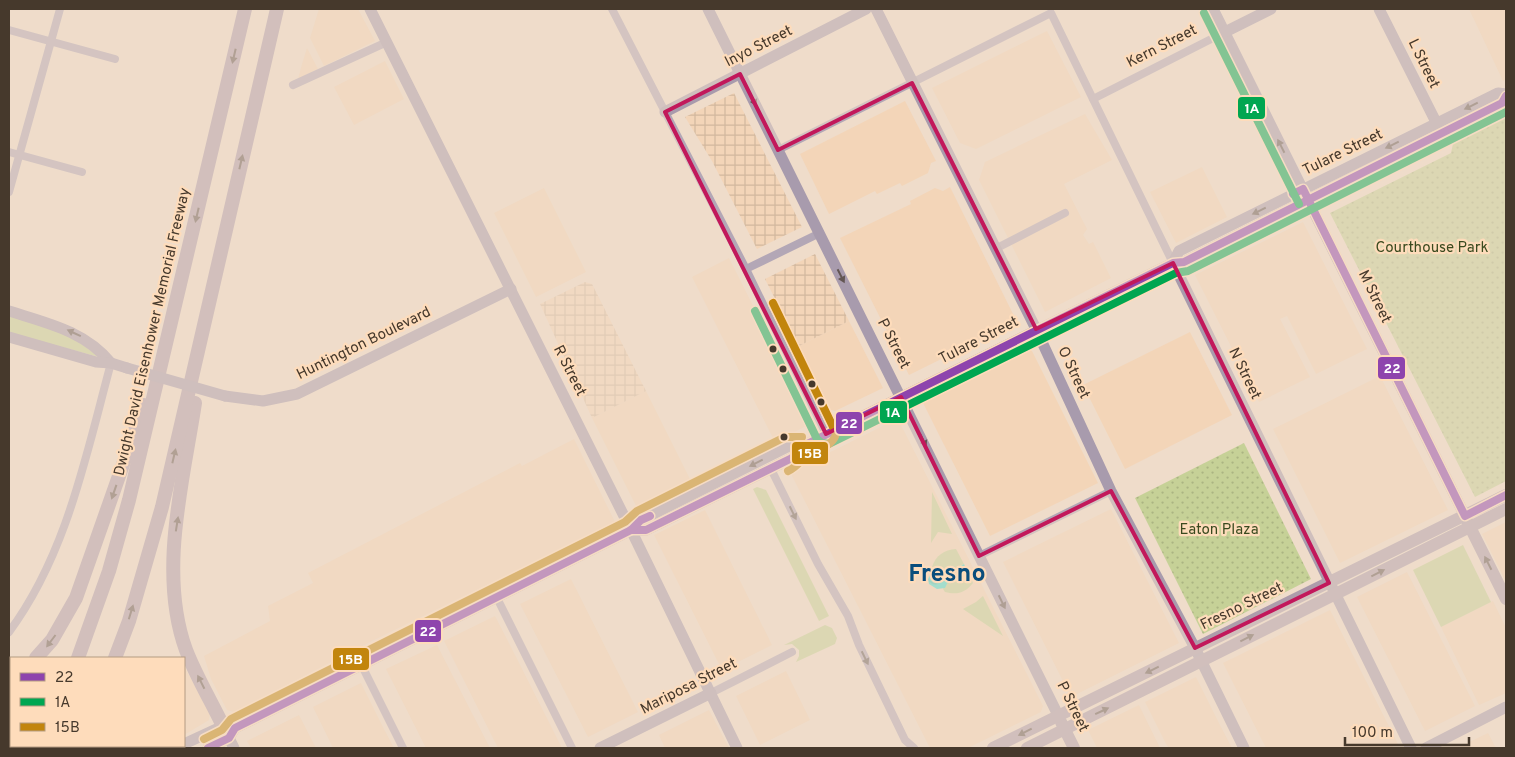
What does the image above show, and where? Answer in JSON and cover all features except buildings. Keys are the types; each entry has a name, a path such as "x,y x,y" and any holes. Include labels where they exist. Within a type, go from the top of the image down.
{"highway":[{"name":"Dwight David Eisenhower Memorial Freeway","path":"78,657 109,571 129,500 245,9"},
{"path":"115,657 131,613 160,517 277,9"},
{"path":"211,294 175,538 173,570 176,606 186,649 230,735"},
{"path":"37,657 52,640 76,598 170,331"}],"main road":[{"name":"R Street","path":"370,9 631,530 737,748"},
{"name":"P Street","path":"708,9 902,397 1074,748"},
{"name":"Inyo Street","path":"665,112 866,9"},
{"name":"O Street","path":"876,9 1036,329 1111,490 1196,648 1244,748"},
{"name":"M Street","path":"1213,9 1506,599"},
{"name":"Kern Street","path":"1225,32 1271,9"},
{"name":"L Street","path":"1379,9 1439,128"},
{"name":"Tulare Street","path":"631,530 646,530 771,469 792,458 801,447 826,434 1172,262 1179,251 1305,195 1439,128 1498,93 1506,95"},
{"name":"N Street","path":"1172,262 1331,589 1411,748"},
{"name":"Huntington Boulevard","path":"9,337 96,362 112,363 225,396 263,401 297,394 510,289"},
{"path":"9,312 79,335 102,351 112,363"},
{"name":"Tulare Street","path":"208,748 361,664 631,530 641,520 789,446 801,447"},
{"name":"Fresno Street","path":"1027,748 1202,661 1331,589 1467,521 1506,495"},
{"name":"Fresno Street","path":"1467,521 1506,509"},
{"name":"Fresno Street","path":"993,748 1196,648 1331,589"},
{"name":"Mariposa Street","path":"600,748 711,693"},
{"path":"1426,748 1506,707"},
{"name":"Tulare Street","path":"185,744 230,735"}],"street":[{"path":"9,192 60,9"},
{"path":"612,9 746,269 826,434"},
{"name":"N Street","path":"912,83 1051,13 1172,262"},
{"path":"9,30 115,59"},
{"name":"Kern Street","path":"1093,99 1225,32"},
{"path":"293,85 387,42"},
{"path":"778,150 912,83"},
{"path":"9,152 82,172"},
{"path":"995,249 1065,213"},
{"path":"746,269 820,233"},
{"path":"9,632 31,600 54,557 81,473 112,363"},
{"path":"771,469 818,564 848,616 906,740 914,748"},
{"path":"979,556 1111,490"},
{"path":"496,596 572,748"},
{"name":"Mariposa Street","path":"711,693 792,652"},
{"path":"361,664 403,748"}],"highlighted area":[{"path":"740,74 778,150 912,83 1036,329 1173,263 1329,583 1195,648 1111,491 979,556 901,397 826,434 665,112"}],"shaded area":[{"path":"319,9 358,9 375,41 324,66 310,38"},
{"path":"1469,9 1506,9 1506,79 1503,81"},
{"path":"1047,31 1081,97 976,149 960,143 932,88"},
{"path":"307,48 318,69 298,79 302,64"},
{"path":"385,61 404,99 354,125 334,87"},
{"path":"734,93 802,227 757,249 712,161 685,117"},
{"path":"905,101 936,161 931,163 928,173 902,186 900,183 877,194 875,191 829,214 800,154"},
{"path":"1085,114 1112,160 1064,184 1087,229 1083,235 1089,244 1093,242 1111,278 1045,312 979,180 985,162"},
{"path":"1202,167 1227,217 1176,243 1150,192"},
{"path":"950,187 1015,318 1014,323 909,375 840,238 911,204 910,201 935,188 943,191"},
{"path":"544,188 586,272 536,297 494,213"},
{"path":"1303,222 1367,349 1316,374 1287,316 1280,319 1310,377 1259,402 1195,275"},
{"path":"815,254 849,321 799,346 765,279"},
{"path":"729,258 812,423 775,442 692,277"},
{"path":"585,282 592,284 646,391 592,418 540,304"},
{"path":"849,321 883,388 835,411 831,410 799,346"},
{"path":"1190,332 1232,415 1125,469 1083,385"},
{"path":"1027,350 1032,351 1098,483 990,536 922,401"},
{"path":"1380,376 1448,510 1340,563 1273,429"},
{"path":"646,391 692,483 638,510 592,418"},
{"path":"895,420 900,423 1043,706 1041,712 968,748 930,748 790,472"},
{"path":"574,439 615,522 372,641 234,712 227,710 211,679 204,656 270,621 268,606 313,583 308,573 520,463 522,466"},
{"path":"1111,509 1179,643 1071,697 1003,562"},
{"path":"705,510 772,645 722,670 654,535"},
{"path":"1506,522 1506,582 1482,534"},
{"path":"1407,572 1475,706 1425,731 1357,597"},
{"path":"571,579 638,712 588,737 520,604"},
{"path":"1493,601 1506,628 1506,693 1479,705 1441,627"},
{"path":"1330,610 1398,744 1390,748 1266,748 1223,663"},
{"path":"495,616 562,748 498,748 444,641"},
{"path":"437,645 490,748 426,748 386,669"},
{"path":"185,668 210,714 209,720 185,734"},
{"path":"786,671 810,720 760,745 736,696"},
{"path":"1196,677 1232,748 1169,748 1166,744 1145,702"},
{"path":"361,683 394,748 333,748 313,707"},
{"path":"1139,705 1160,748 1097,748 1088,730"},
{"path":"709,710 729,748 665,748 659,735"},
{"path":"299,715 316,748 251,748 247,741"},
{"path":"1488,733 1496,748 1457,748"}],"green space":[{"name":"Courthouse Park","path":"1495,115 1506,115 1506,481 1475,497 1330,213 1451,153 1455,134"},
{"path":"9,315 67,333 99,357 9,333"},
{"name":"Eaton Plaza","path":"1244,443 1311,579 1203,634 1135,498"},
{"path":"757,487 766,490 829,616 819,621 753,489"},
{"path":"932,492 952,534 938,532 931,543"},
{"path":"1463,545 1491,602 1441,627 1413,570"},
{"path":"956,549 964,564 948,574 934,570 932,567 938,556 944,552"},
{"path":"966,568 973,583 961,592 945,592 943,589 949,575"},
{"path":"983,596 1003,636 963,609"},
{"path":"825,625 832,628 837,638 835,644 796,662 799,650 792,644 784,645"}],"water":[{"path":"964,564 966,568 949,575 945,588 937,589 929,584 928,579 932,571 940,569 948,574"}],"transit line":[{"name":"1A","path":"1204,13 1299,204"},
{"name":"22","path":"631,530 646,530 792,458 801,447 1173,263 1184,262 1502,103 1506,96"},
{"name":"1A","path":"755,311 817,439 822,443 829,444 1176,273 1188,271 1506,112"},
{"name":"22","path":"1293,194 1303,189 1465,516 1506,495"},
{"name":"15B","path":"773,303 836,433 835,438 829,444 811,452 788,471"},
{"name":"15B","path":"204,739 222,730 231,719 625,522 637,511 785,437 802,437"},
{"name":"22","path":"208,748 229,738 235,728 631,530 641,520 650,516"}],"district":[{"name":"Fresno","path":"947,575"}]}
